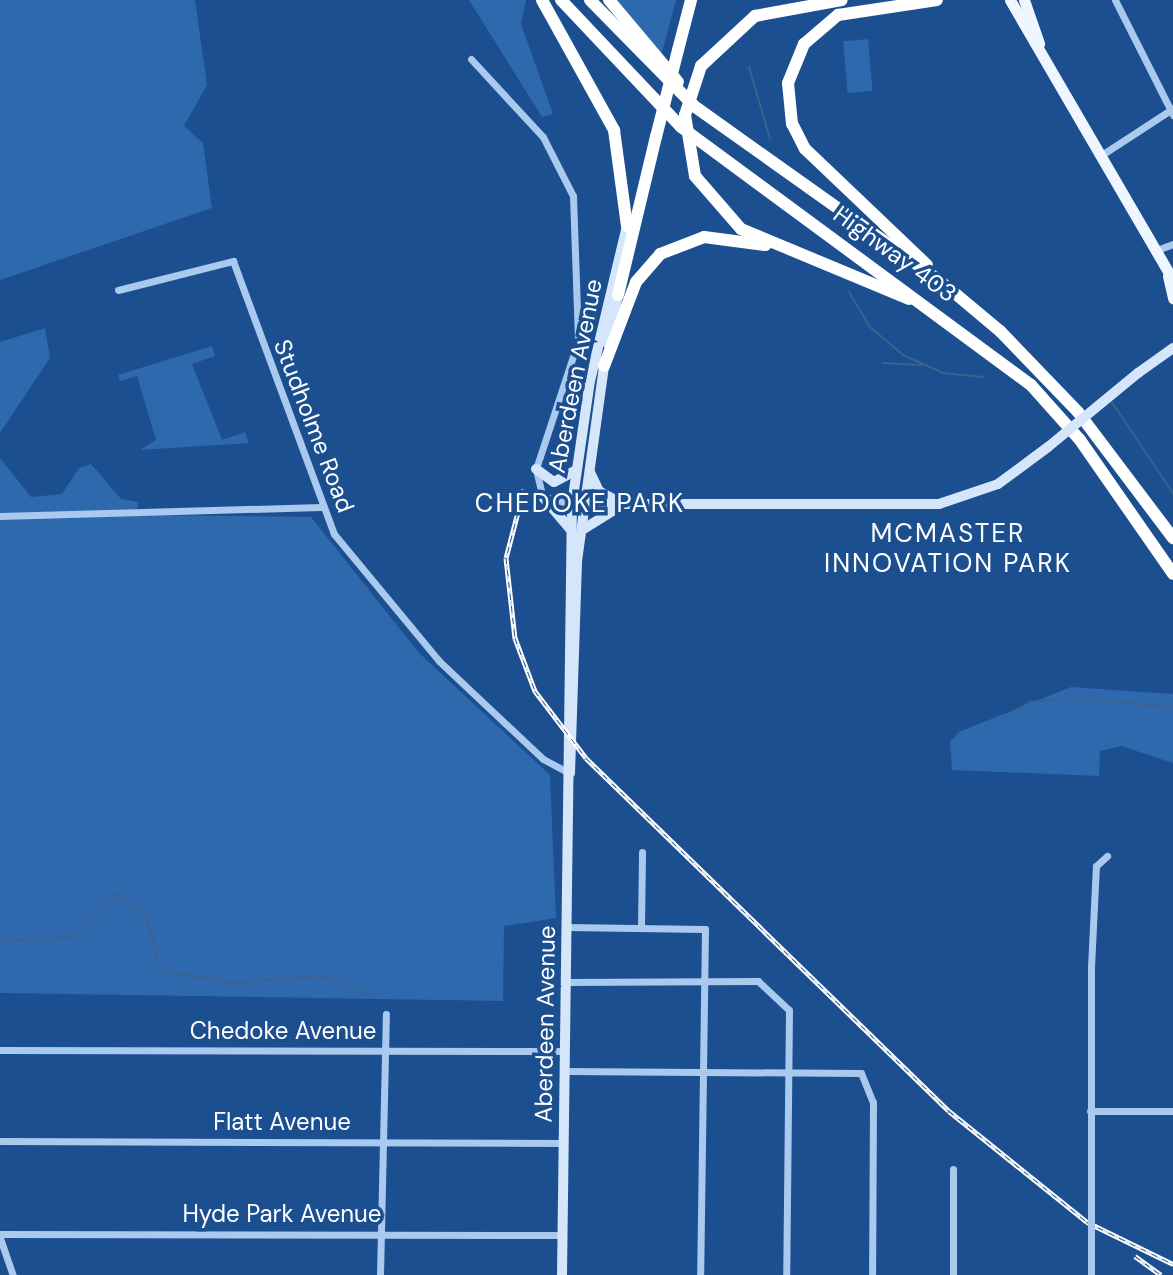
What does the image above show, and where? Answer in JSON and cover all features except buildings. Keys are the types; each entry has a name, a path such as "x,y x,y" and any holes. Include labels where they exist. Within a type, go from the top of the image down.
{"highway":[{"path":"542,0 614,130 627,226"},
{"name":"Highway 403","path":"561,0 681,127 948,319 1056,412 1173,574"},
{"name":"Highway 403","path":"590,0 656,74 733,134 939,280 1060,391 1173,538"},
{"path":"609,0 644,50 733,134"},
{"path":"675,49 683,0"},
{"path":"627,226 691,0"},
{"path":"773,246 723,215 695,176 685,115 701,66 755,16 842,0"},
{"path":"937,0 853,10 825,23 797,56 788,96 792,124 814,160 939,280"},
{"path":"618,295 653,134"},
{"path":"604,366 636,282 660,254 704,237 773,246 865,278 948,319"}],"main road":[{"path":"1010,0 1039,44 1171,278 1173,298"},
{"path":"1024,0 1039,44"},
{"name":"Aberdeen Avenue","path":"562,1275 566,927 576,531 572,504 575,471 627,226"},
{"name":"Aberdeen Avenue","path":"576,531 584,504 604,366 618,295"},
{"path":"572,504 939,504 999,483 1173,348"},
{"path":"589,462 599,491 624,505"},
{"path":"536,469 554,482 575,471"},
{"path":"542,496 576,531 624,505"}],"street":[{"path":"1100,156 1172,111 1115,0"},
{"path":"471,59 543,137 570,185 577,217 578,341 536,469 542,496 572,504"},
{"path":"1154,251 1173,244"},
{"name":"Studholme Road","path":"118,290 233,261 321,507 416,636 543,759 570,773"},
{"path":"0,516 321,507"},
{"path":"641,927 642,852"},
{"path":"1091,1275 1090,1111 1096,866 1107,856"},
{"path":"566,927 705,929 700,1275"},
{"path":"566,982 758,981 792,1014 786,1275"},
{"path":"380,1275 386,1014"},
{"name":"Chedoke Avenue","path":"0,1050 565,1051"},
{"path":"565,1071 790,1070 861,1073 873,1102 872,1275"},
{"path":"1090,1111 1173,1111"},
{"name":"Flatt Avenue","path":"0,1141 564,1143"},
{"path":"953,1169 953,1275"},
{"name":"Hyde Park Avenue","path":"0,1236 563,1235"},
{"path":"0,1236 13,1275"}],"shaded area":[{"path":"0,0 195,0 207,85 184,126 203,143 212,208 0,280"},
{"path":"469,0 526,0 521,24 553,114 542,117"},
{"path":"616,0 676,0 661,56"},
{"path":"868,39 873,91 848,93 843,41"},
{"path":"45,328 50,358 0,433 0,342"},
{"path":"212,346 215,356 192,364 222,440 245,432 249,443 140,450 156,440 137,376 120,381 118,375"},
{"path":"0,458 31,497 62,494 79,468 91,464 121,499 138,502 137,515 311,517 419,653 550,775 556,918 504,926 503,1001 0,993"},
{"path":"1071,687 1173,694 1173,763 1121,746 1100,751 1099,776 952,770 950,742 959,732"}],"waterway":[{"path":"749,67 770,139"},
{"path":"849,292 870,327 903,355 943,373 984,377"},
{"path":"883,363 921,365"},
{"path":"1111,401 1173,493"},
{"path":"1004,717 1030,702 1074,698 1173,707"},
{"path":"0,941 73,937 115,894 147,916 158,963 167,972 234,983 319,976 374,997"}],"railway":[{"path":"524,489 506,558 515,638 535,691 586,758 949,1111 1087,1222 1173,1264"},
{"path":"1135,1256 1161,1275"}],"district":[{"name":"CHEDOKE PARK","path":"580,504"},
{"name":"MCMASTER INNOVATION PARK","path":"948,549"}]}
